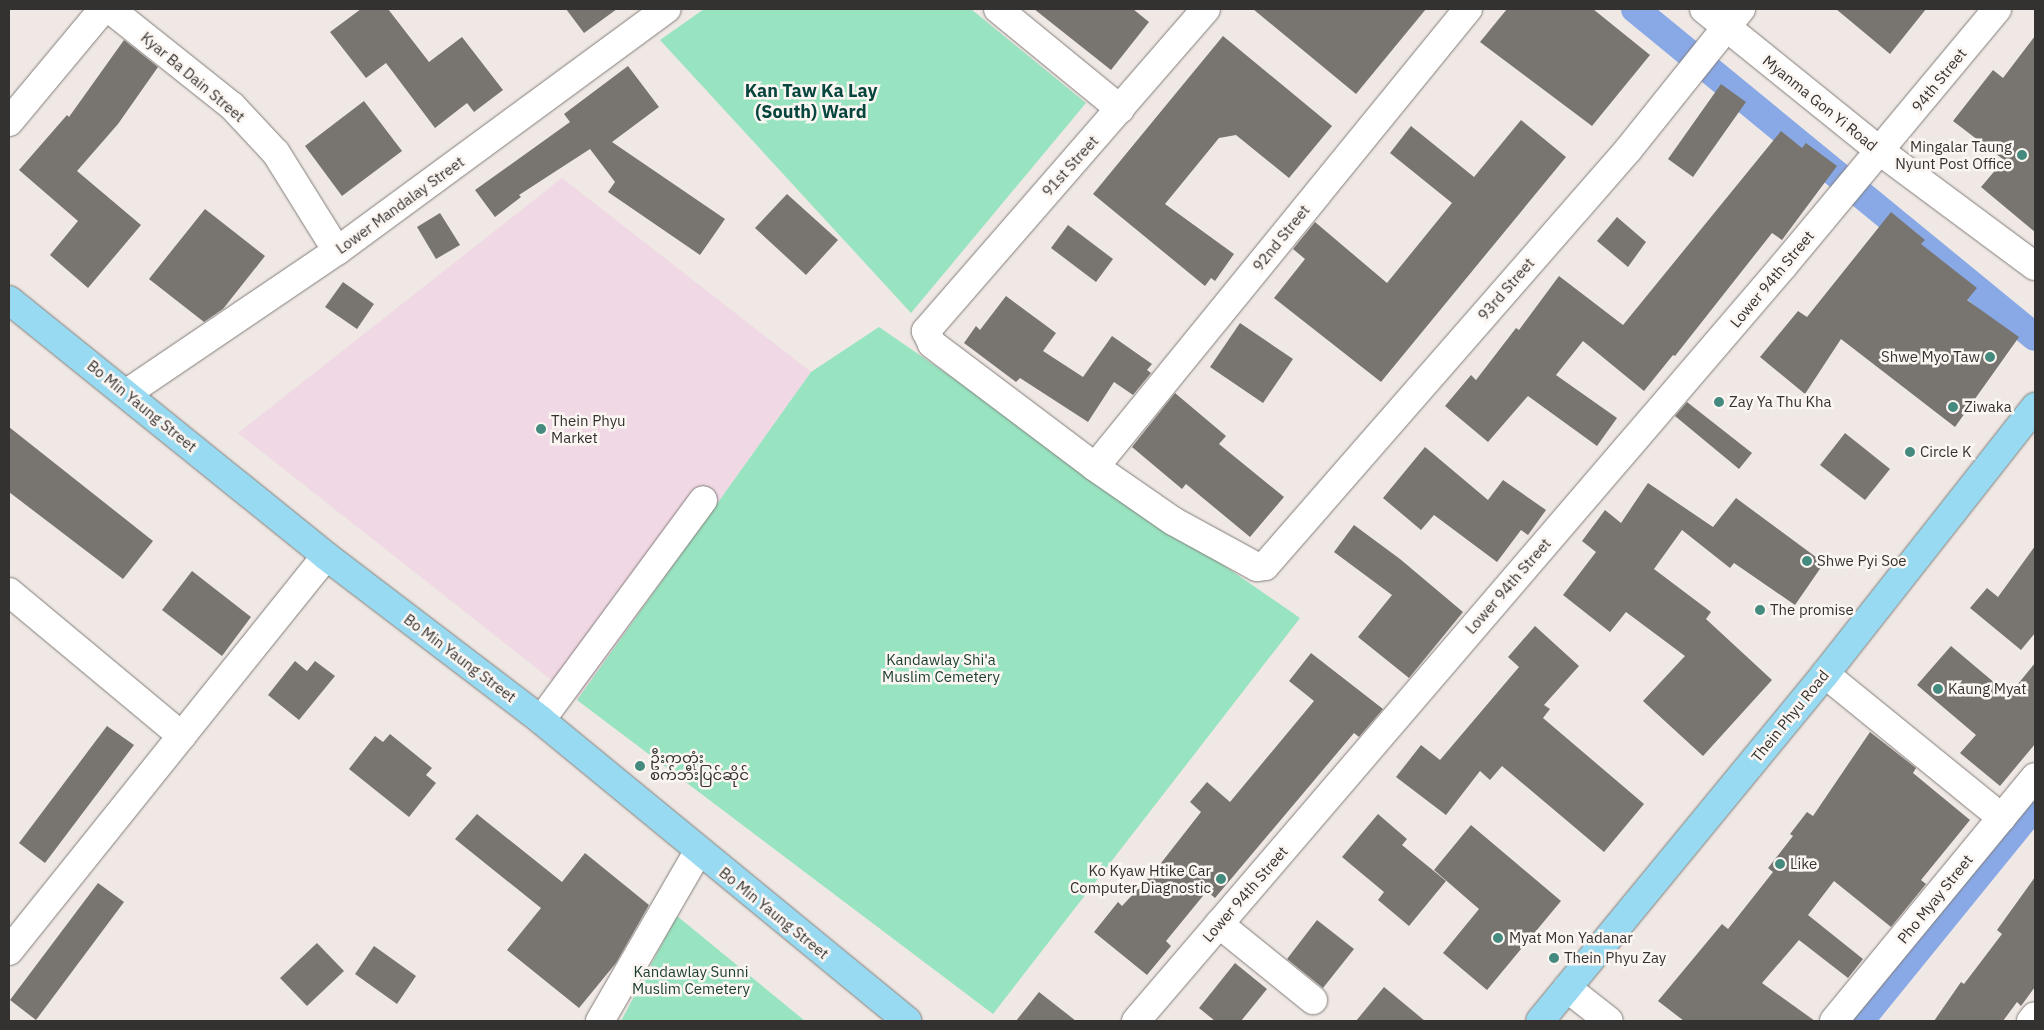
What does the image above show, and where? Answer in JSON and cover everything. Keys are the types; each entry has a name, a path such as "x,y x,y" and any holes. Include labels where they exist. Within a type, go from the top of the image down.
{"main road":[{"name":"Bo Min Yaung Street","path":"9,300 127,393 326,556 541,720 698,852 907,1021"},
{"name":"Thein Phyu Road","path":"1540,1021 1824,674 2035,407"}],"street":[{"path":"9,122 102,9"},
{"name":"Kyar Ba Dain Street","path":"110,9 232,106 270,146 337,251"},
{"name":"Lower Mandalay Street","path":"127,393 337,251 667,9"},
{"path":"998,9 1120,109"},
{"name":"91st Street","path":"1094,467 932,344 926,331 1206,9"},
{"name":"92nd Street","path":"1094,467 1468,9"},
{"name":"Myanma Gon Yi Road","path":"1704,9 1734,18 1880,151 2035,266"},
{"name":"94th Street","path":"1880,151 1997,9"},
{"name":"93rd Street","path":"1094,467 1172,521 1248,564 1265,566 1663,105 1734,18"},
{"name":"Lower 94th Street","path":"1136,1021 1880,151"},
{"path":"541,720 702,500"},
{"path":"9,951 326,556"},
{"path":"9,592 182,736"},
{"path":"1824,674 2002,818"},
{"name":"Pho Myay Street","path":"1834,1021 2035,777"},
{"path":"600,1021 698,852"},
{"path":"1219,924 1313,1000"},
{"path":"1567,988 1609,1021"},
{"path":"2031,1021 2035,1016"}],"shaded area":[{"path":"562,178 811,372 577,700 238,433"}],"green space":[{"path":"704,9 971,9 1086,103 911,313 660,40"},
{"name":"Kandawlay Shi'a Muslim Cemetery","path":"879,327 1300,618 993,1014 577,700 811,372"},
{"name":"Kandawlay Sunni Muslim Cemetery","path":"677,916 805,1021 621,1021"}],"building":[{"path":"361,9 388,9 429,62 462,37 503,90 474,112 467,103 435,128 386,63 366,78 330,32"},
{"path":"566,9 617,9 584,33"},
{"path":"1034,9 1133,9 1149,22 1111,70"},
{"path":"1253,9 1426,9 1356,94"},
{"path":"1507,9 1593,9 1650,55 1592,126 1480,42"},
{"path":"1836,9 1926,9 1890,54"},
{"path":"1223,36 1332,126 1289,178 1236,135 1219,138 1165,204 1234,254 1215,281 1211,278 1205,286 1093,194"},
{"path":"2035,36 2035,232 1981,187 2004,160 1953,121 1993,70 2003,78"},
{"path":"124,40 158,67 118,124 77,171 141,225 88,288 50,255 78,221 19,170 67,115 69,117"},
{"path":"628,66 659,107 612,142 725,219 700,255 608,192 615,182 590,149 519,195 521,197 495,217 475,190 570,122 564,114"},
{"path":"1721,84 1746,102 1693,177 1668,159"},
{"path":"364,101 402,151 342,196 305,146"},
{"path":"1521,120 1566,157 1381,382 1274,298 1305,259 1293,249 1315,222 1387,283 1452,203 1390,153 1411,126 1474,177"},
{"path":"1781,131 1802,148 1806,143 1837,166 1782,240 1772,233 1675,356 1673,355 1644,391 1583,341 1556,375 1617,418 1597,446 1528,396 1488,442 1445,406 1471,375 1476,380 1516,328 1519,330 1559,276 1623,325"},
{"path":"787,194 838,240 806,275 755,228"},
{"path":"205,209 265,256 223,309 204,322 149,279"},
{"path":"1891,212 1925,240 1921,244 1977,288 1967,300 2019,337 1955,427 1841,339 1805,394 1760,357 1798,311 1807,317"},
{"path":"440,213 460,245 436,259 417,227"},
{"path":"1617,217 1646,242 1628,267 1597,241"},
{"path":"1068,225 1113,259 1096,282 1051,248"},
{"path":"343,282 374,304 357,329 325,307"},
{"path":"1006,296 1056,333 1043,351 1083,377 1112,336 1152,364 1147,370 1151,373 1133,395 1114,382 1088,422 1020,378 1016,382 964,343 976,326 980,330"},
{"path":"1240,323 1293,359 1263,403 1210,367"},
{"path":"1175,393 1226,436 1219,444 1284,497 1250,537 1186,484 1182,489 1132,447"},
{"path":"1687,402 1752,453 1739,469 1675,416"},
{"path":"9,427 153,541 123,579 9,492"},
{"path":"1845,433 1890,469 1865,500 1820,465"},
{"path":"1425,447 1488,500 1503,480 1546,510 1528,535 1521,530 1497,562 1434,515 1421,530 1383,498"},
{"path":"1648,483 1713,527 1736,498 1824,563 1795,605 1734,563 1730,568 1682,530 1654,569 1711,612 1706,619 1772,680 1703,756 1643,701 1685,656 1626,612 1610,632 1563,595 1596,552 1582,541 1605,510 1621,523"},
{"path":"1354,525 1400,559 1463,612 1409,678 1358,637 1392,595 1334,552"},
{"path":"2035,546 2035,633 2021,650 1970,608 1987,588 1998,597"},
{"path":"192,571 251,617 222,656 162,610"},
{"path":"1535,626 1579,666 1544,705 1550,709 1543,718 1644,804 1604,852 1502,766 1490,780 1480,771 1446,815 1396,777 1421,745 1440,760 1519,667 1508,657"},
{"path":"1951,646 2009,695 2035,663 2035,744 2000,786 1960,753 1976,735 1917,685"},
{"path":"1311,653 1383,709 1359,737 1354,733 1215,898 1207,891 1166,941 1171,946 1147,975 1094,932 1118,902 1122,906 1154,872 1201,812 1190,802 1207,782 1230,802 1314,701 1289,681"},
{"path":"295,661 307,671 315,661 335,676 299,720 268,695"},
{"path":"107,726 134,745 45,863 19,843"},
{"path":"1870,732 1916,768 1913,773 1970,820 1921,880 1926,884 1891,927 1834,881 1808,915 1863,959 1848,978 1799,940 1762,983 1815,1021 1684,1021 1658,1001 1722,924 1728,929 1773,872 1768,868 1793,836 1790,834 1807,812 1813,816"},
{"path":"390,734 432,768 426,775 436,783 409,817 349,769 375,736 383,742"},
{"path":"477,814 562,882 585,853 649,905 616,963 579,1008 507,950 541,908 455,839"},
{"path":"1378,814 1407,839 1402,845 1446,881 1409,926 1378,900 1384,892 1342,857"},
{"path":"1471,825 1561,901 1487,990 1443,953 1479,909 1434,870"},
{"path":"2035,877 2035,987 2021,1006 2017,1002 2003,1021 1934,1021 1961,982 1964,984 2002,934 1997,930"},
{"path":"98,883 124,902 36,1020 10,1000"},
{"path":"1317,920 1354,949 1323,988 1287,959"},
{"path":"317,943 344,971 307,1006 280,978"},
{"path":"374,946 416,976 397,1004 355,974"},
{"path":"1235,963 1267,989 1241,1021 1215,1021 1199,1008"},
{"path":"1384,987 1425,1021 1356,1021"},
{"path":"1039,992 1076,1021 1016,1021"}],"waterway":[{"path":"1635,9 2035,337"},
{"path":"1860,1021 2035,806"}],"place":[{"name":"Mingalar Taung Nyunt Post Office","path":"2022,155"},
{"name":"Shwe Myo Taw","path":"1990,357"},
{"name":"Zay Ya Thu Kha","path":"1719,402"},
{"name":"Ziwaka","path":"1953,407"},
{"name":"Thein Phyu Market","path":"541,429"},
{"name":"Circle K","path":"1910,452"},
{"name":"Shwe Pyi Soe","path":"1807,561"},
{"name":"The promise","path":"1760,610"},
{"name":"Kaung Myat","path":"1938,689"},
{"name":"ဦးကတုံး စက်ဘီးပြင်ဆိုင်","path":"640,766"},
{"name":"Like","path":"1780,864"},
{"name":"Ko Kyaw Htike Car Computer Diagnostic","path":"1221,879"},
{"name":"Myat Mon Yadanar","path":"1498,938"},
{"name":"Thein Phyu Zay","path":"1554,958"}],"district":[{"name":"Kan Taw Ka Lay (South) Ward","path":"811,102"}]}
